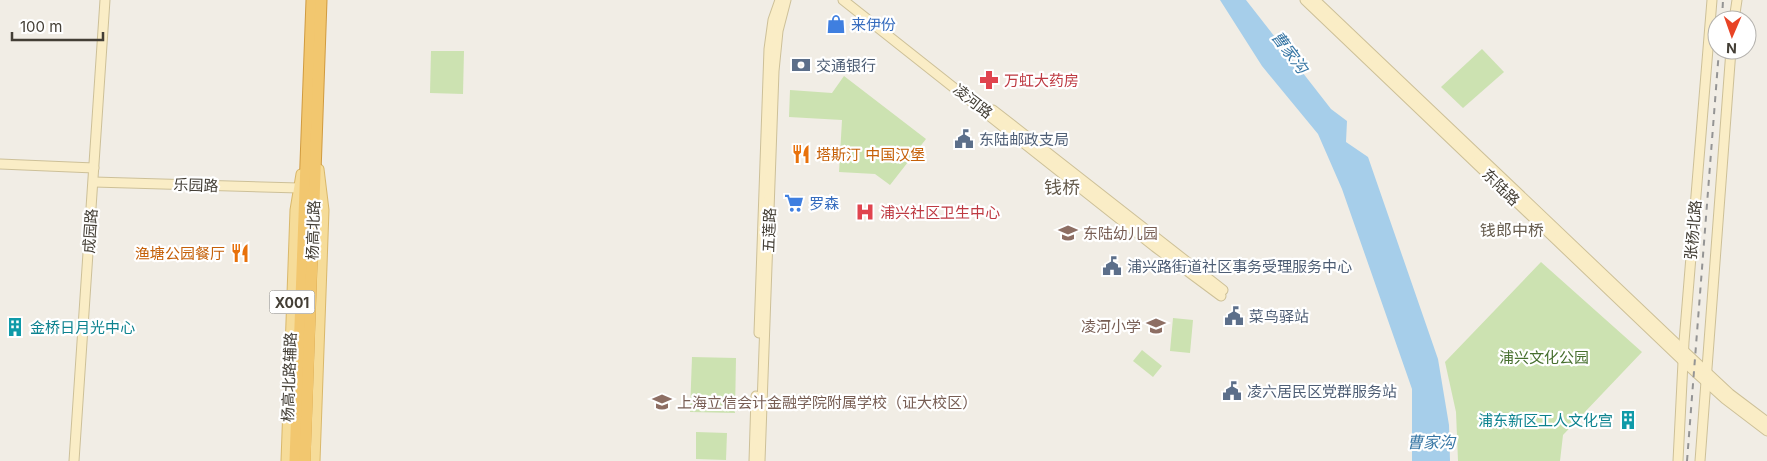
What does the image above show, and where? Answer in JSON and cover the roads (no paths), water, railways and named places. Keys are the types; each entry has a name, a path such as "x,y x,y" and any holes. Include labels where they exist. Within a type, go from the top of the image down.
{"highway":[{"name":"杨高北路","path":"312,0 312,144"},
{"name":"杨高北路","path":"295,461 321,0"},
{"name":"杨高北路","path":"305,461 308,236"}],"main road":[{"name":"杨高北路辅路","path":"286,461 295,210 299,188 312,144"},
{"name":"杨高北路辅路","path":"312,144 324,210 315,461"}],"street":[{"name":"成园路","path":"74,461 105,0"},
{"name":"五莲路","path":"754,461 769,49 773,20 780,0"},
{"name":"五莲路","path":"760,461 774,71 778,31 786,0"},
{"name":"凌河路","path":"843,0 1156,247 1222,293 852,0"},
{"name":"东陆路","path":"1304,0 1740,411 1767,431"},
{"name":"东陆路","path":"1315,0 1683,356"},
{"name":"张杨北路","path":"1678,461 1683,356 1712,0"},
{"name":"张杨北路","path":"1700,461 1730,60"},
{"path":"0,164 94,168"},
{"name":"乐园路","path":"94,182 299,188"},
{"name":"东陆路","path":"1705,376 1767,422"}],"water":[{"name":"曹家沟","path":"1220,0 1246,0 1331,109 1347,121 1346,142 1368,157 1438,359 1449,425 1450,461 1412,461 1412,389 1342,189 1318,134 1262,66"}],"railway":[{"path":"1722,10 1723,0"},
{"path":"1687,461 1718,60"}],"place":[{"name":"来伊份","path":"836,24"},
{"name":"交通银行","path":"801,65"},
{"name":"万虹大药房","path":"989,80"},
{"name":"东陆邮政支局","path":"964,139"},
{"name":"塔斯汀 中国汉堡","path":"801,154"},
{"name":"罗森","path":"794,203"},
{"name":"浦兴社区卫生中心","path":"865,212"},
{"name":"东陆幼儿园","path":"1068,233"},
{"name":"渔塘公园餐厅","path":"240,253"},
{"name":"浦兴路街道社区事务受理服务中心","path":"1112,266"},
{"name":"菜鸟驿站","path":"1234,316"},
{"name":"凌河小学","path":"1156,326"},
{"name":"金桥日月光中心","path":"15,327"},
{"name":"凌六居民区党群服务站","path":"1232,391"},
{"name":"上海立信会计金融学院附属学校（证大校区）","path":"662,402"},
{"name":"浦东新区工人文化宫","path":"1628,420"}],"district":[{"name":"钱桥","path":"1062,187"},
{"name":"钱郎中桥","path":"1512,230"}],"park label":[{"name":"浦兴文化公园","path":"1544,357"}]}
